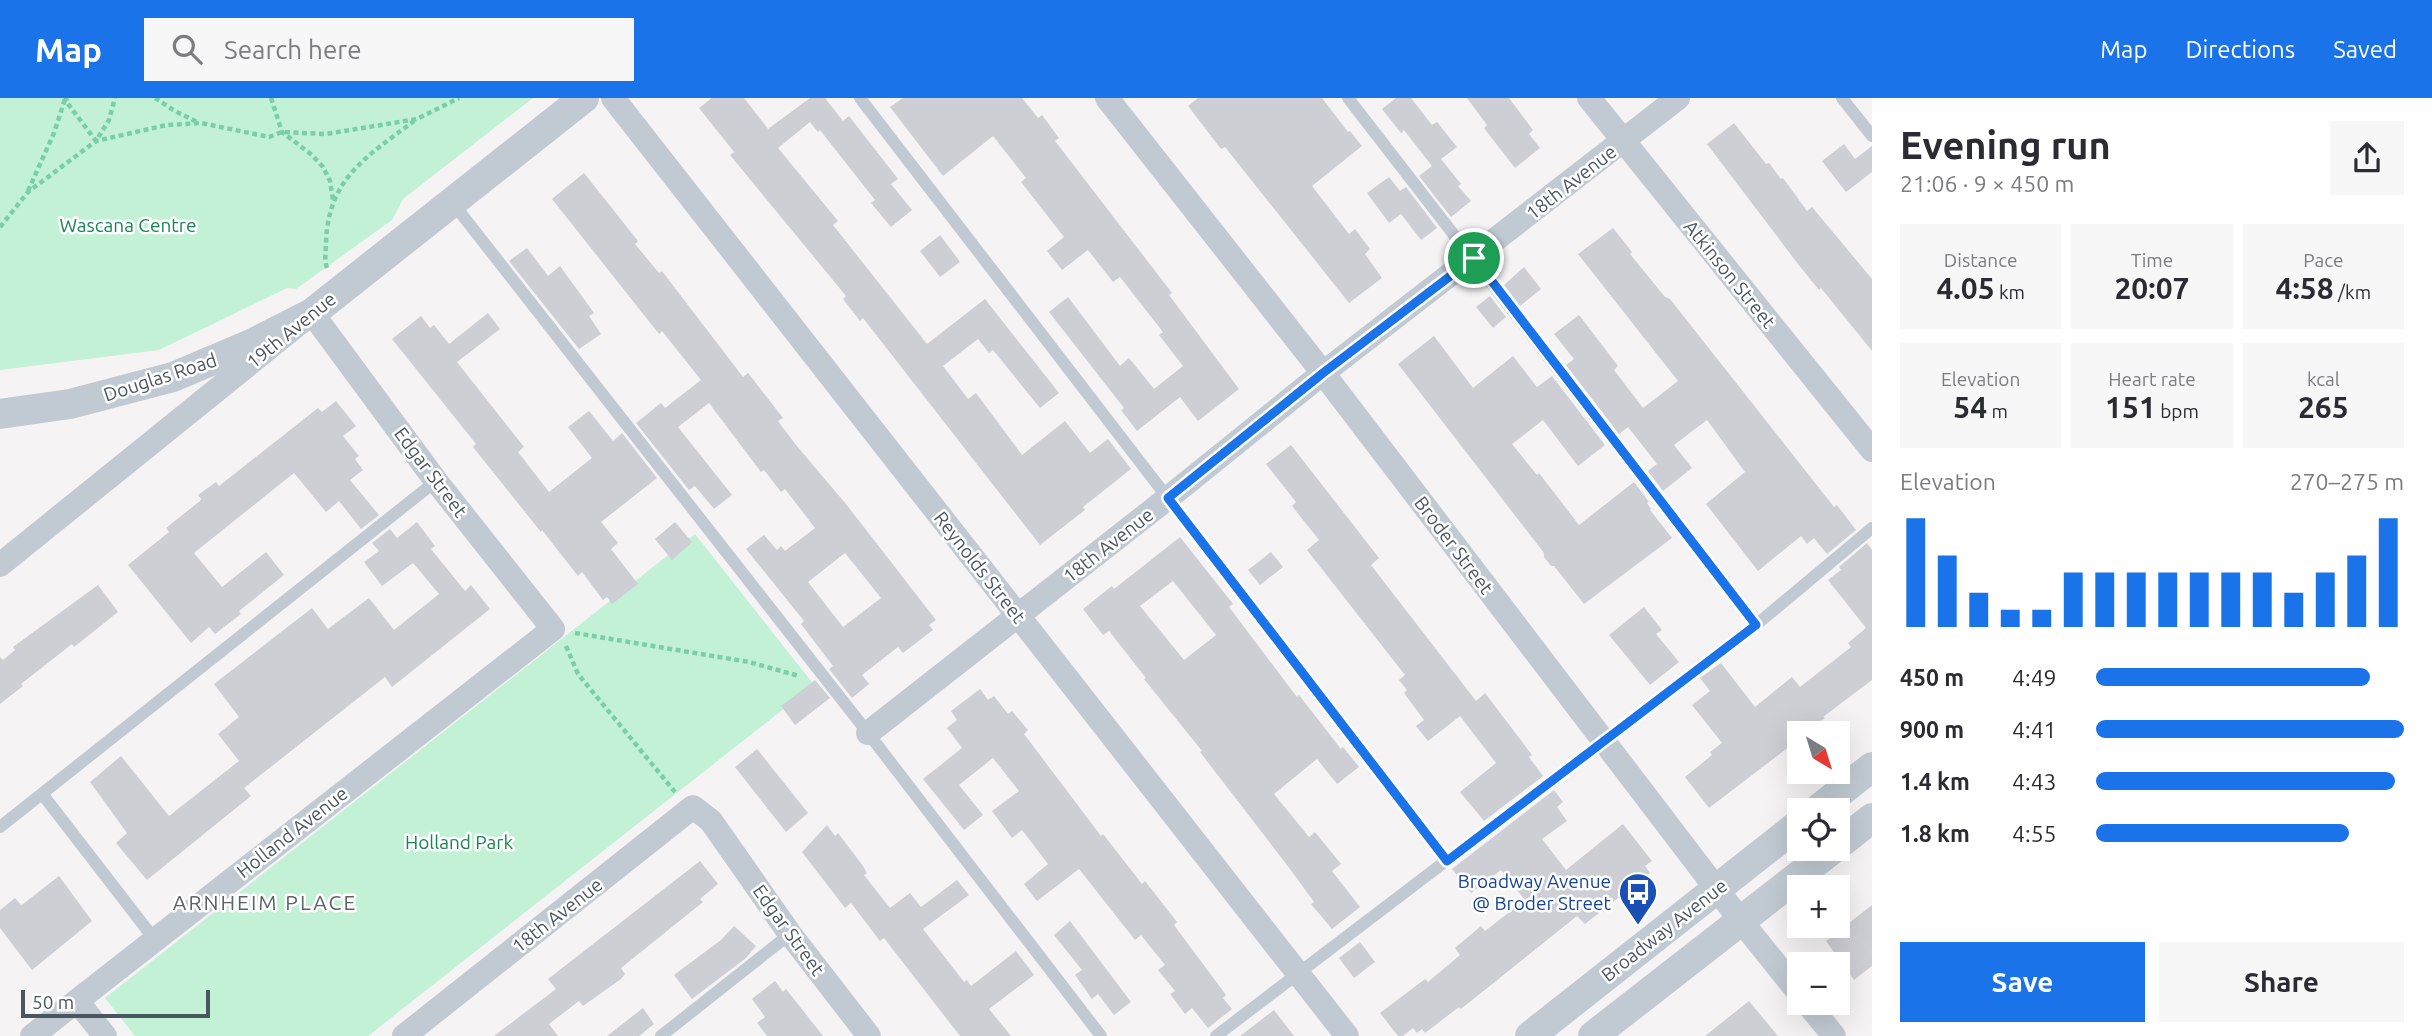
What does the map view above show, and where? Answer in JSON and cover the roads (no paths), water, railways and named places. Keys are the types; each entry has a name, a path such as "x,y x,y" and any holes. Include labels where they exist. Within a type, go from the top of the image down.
{"street":[{"name":"19th Avenue","path":"0,565 343,287 584,98"},
{"name":"Reynolds Street","path":"613,98 1347,1036"},
{"name":"Broder Street","path":"1107,98 1323,373 1787,978"},
{"name":"Atkinson Street","path":"1588,98 1872,450"},
{"name":"18th Avenue","path":"868,733 1323,373 1678,98"},
{"name":"Douglas Road","path":"0,414 70,404 173,377 251,344 312,313"},
{"name":"Edgar Street","path":"312,313 436,481 553,629"},
{"name":"Holland Avenue","path":"32,1036 553,629"},
{"path":"1832,798 1872,767"},
{"name":"18th Avenue","path":"404,1036 702,814"},
{"name":"Edgar Street","path":"702,814 869,1036"},
{"path":"1850,835 1872,818"},
{"name":"Broadway Avenue","path":"1530,1036 1787,833"},
{"name":"Broadway Avenue","path":"1593,1036 1818,861"},
{"path":"77,1001 105,1036"},
{"path":"1817,1015 1834,1036"}],"lane":[{"path":"860,98 1447,861"},
{"path":"1348,98 1756,625"},
{"path":"1842,98 1872,136"},
{"path":"452,202 833,688 1101,1036"},
{"path":"0,827 436,481"},
{"path":"1216,1036 1756,625 1872,528"},
{"path":"43,795 155,940"},
{"path":"662,1036 790,934"}],"place":[{"name":"Broadway Avenue @ Broder Street","path":"1638,926"}],"district":[{"name":"ARNHEIM PLACE","path":"265,903"}],"park label":[{"name":"Wascana Centre","path":"128,225"},
{"name":"Holland Park","path":"459,842"}]}
